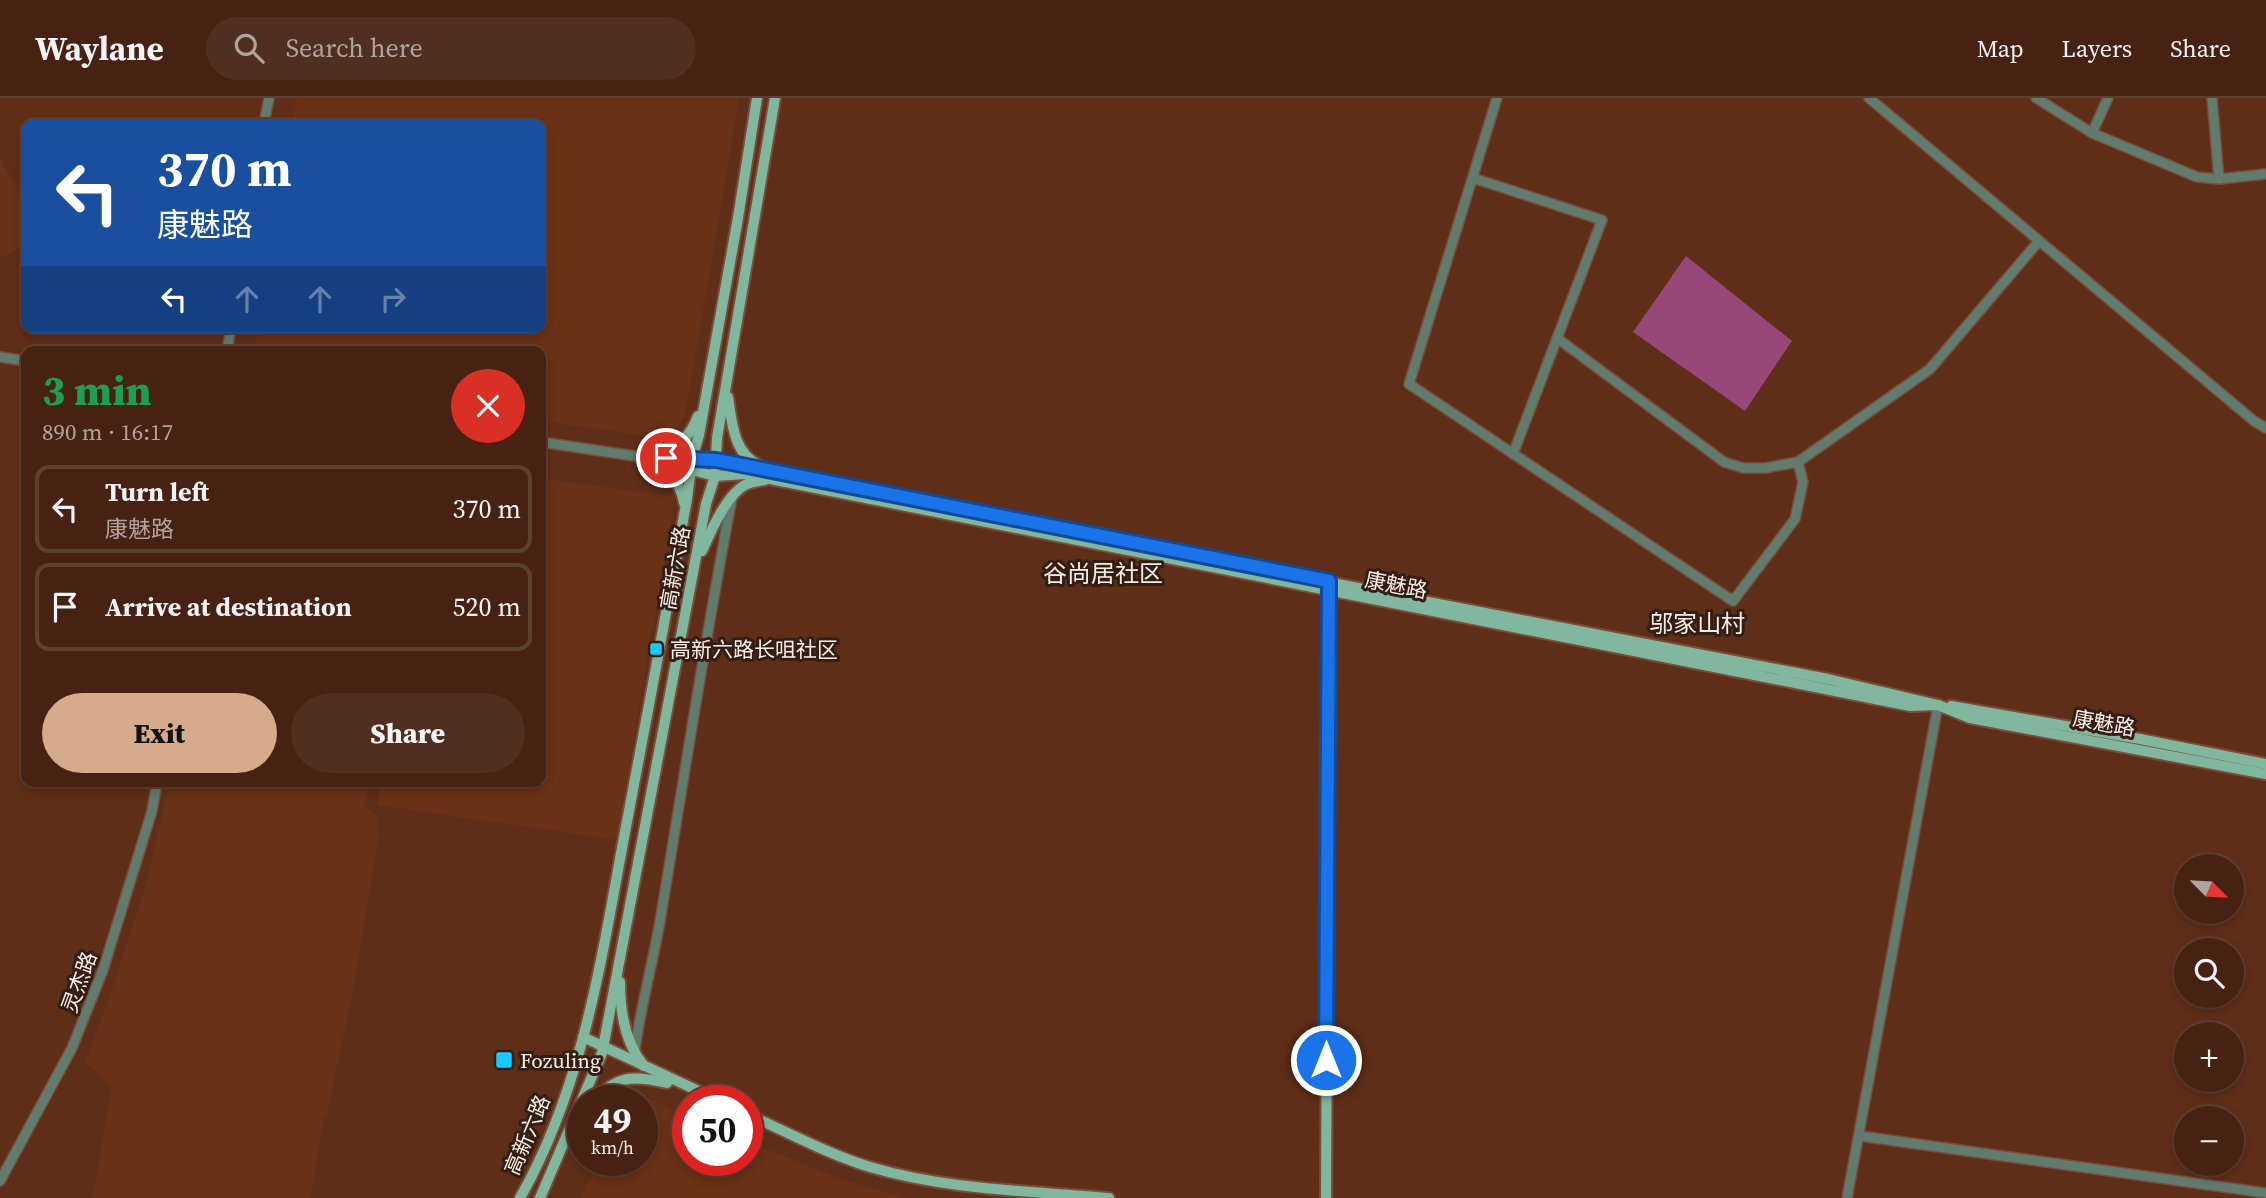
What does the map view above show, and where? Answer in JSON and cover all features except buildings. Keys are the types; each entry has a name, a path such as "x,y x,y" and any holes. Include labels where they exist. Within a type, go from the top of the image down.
{"main road":[{"name":"高新六路","path":"520,1198 554,1129 582,1041 598,974 685,511 691,464 708,387 757,98"},
{"name":"高新六路","path":"540,1198 602,1050 706,504 715,476 727,387 775,98"},
{"path":"641,457 663,454 685,439 696,421 708,387"},
{"path":"727,387 736,439 742,451 771,475"},
{"path":"641,457 665,469 673,478 682,492 685,511"},
{"name":"康魅路","path":"641,457 691,464 716,460 771,475 1329,586 1828,678 1938,705 2011,715 2266,764"},
{"name":"康魅路","path":"691,464 715,476 771,475"},
{"path":"695,566 716,520 732,498 747,484 771,475"},
{"path":"1326,1198 1329,586"},
{"name":"康魅路","path":"1938,705 1970,718 2266,774"},
{"path":"620,964 620,1009 643,1065 686,1085"},
{"path":"582,1041 672,1085"},
{"path":"602,1050 656,1071"},
{"path":"613,1085 619,1080 635,1077 667,1083"},
{"path":"763,1121 870,1167 937,1181 1110,1198"},
{"path":"763,1128 869,1173 936,1187 1034,1198"}],"street":[{"path":"265,119 269,98"},
{"path":"1497,98 1409,384 1733,601 1795,519 1803,482 1798,462"},
{"path":"1869,98 2254,421 2266,428"},
{"path":"2036,98 2092,132 2197,177 2219,180 2266,174"},
{"path":"2092,132 2108,98"},
{"path":"2212,98 2219,180"},
{"path":"1473,178 1602,220 1513,454"},
{"path":"1557,338 1724,462 1743,468 1765,468 1798,462 1930,369 2039,241"},
{"path":"0,357 21,360"},
{"name":"康魅路","path":"546,443 641,457"},
{"path":"635,1050 639,1018 659,928 715,584 732,498"},
{"path":"1847,1198 1938,705"},
{"name":"灵杰路","path":"0,1181 72,1048 94,992 148,824 156,787"},
{"path":"1860,1136 2266,1193"}],"shaded area":[{"path":"297,98 739,98 686,412 681,424 662,438 546,422 546,346 255,346 257,333 546,333 546,119 293,119"},
{"path":"0,159 21,197 21,247 0,259"},
{"path":"1686,256 1792,341 1745,411 1633,332"},
{"path":"546,479 675,497 617,840 377,805 380,787 546,787"},
{"path":"168,787 368,787 364,805 377,816 378,842 352,995 327,1115 324,1116 311,1198 92,1198 112,1087 85,1062 110,996 148,877"},
{"path":"658,1103 672,1109 672,1176 763,1176 763,1147 846,1181 909,1198 581,1198 592,1176 658,1176"}],"place":[{"name":"高新六路长咀社区","path":"656,649"},
{"name":"Fozuling","path":"504,1060"}],"district":[{"name":"谷尚居社区","path":"1103,573"},
{"name":"邬家山村","path":"1697,623"}],"route":[{"path":"666,458 716,460 1329,581 1326,1060"}]}
